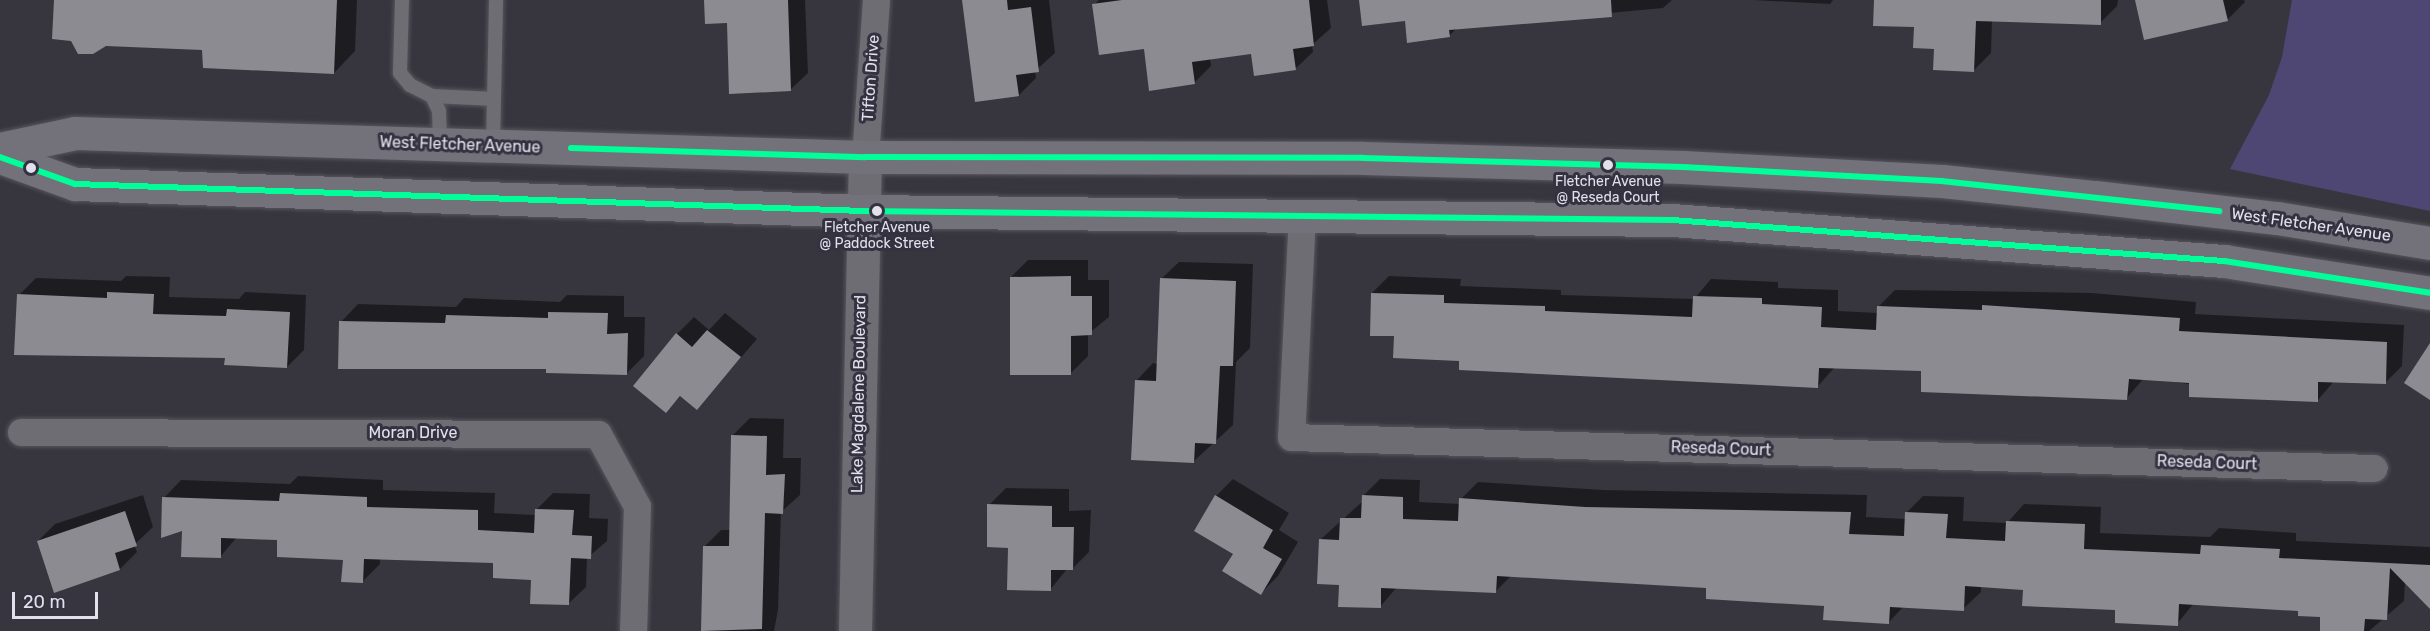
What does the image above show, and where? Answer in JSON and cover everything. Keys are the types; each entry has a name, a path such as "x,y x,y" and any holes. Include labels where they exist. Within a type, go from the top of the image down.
{"main road":[{"name":"West Fletcher Avenue","path":"0,149 75,133 865,157 1363,158 1695,167 1942,181 2277,218 2430,243"},
{"path":"0,157 75,184 863,211 1302,214 1672,220 2224,261 2430,293"}],"street":[{"name":"Tifton Drive","path":"865,157 876,0"},
{"name":"Lake Magdalene Boulevard","path":"855,631 865,157"},
{"name":"Reseda Court","path":"1302,214 1291,437 2374,468"},
{"name":"Moran Drive","path":"21,432 598,434 637,506 633,631"}],"lane":[{"path":"402,0 400,73 410,85 432,96 494,99"},
{"path":"494,146 496,0"},
{"path":"432,96 439,111 440,145"}],"shaded area":[{"path":"2292,0 2430,0 2430,211 2230,169 2269,95 2282,57"}],"building":[{"path":"54,0 337,0 334,74 203,68 202,50 106,46 93,54 78,54 71,41 52,39"},
{"path":"704,0 788,0 791,91 729,94 727,23 705,24"},
{"path":"962,0 1007,0 1008,10 1031,7 1039,72 1016,75 1019,96 975,102"},
{"path":"1122,0 1309,0 1314,46 1293,49 1296,70 1254,76 1251,54 1192,62 1195,84 1149,91 1144,49 1099,55 1092,4"},
{"path":"1359,0 1611,0 1612,17 1449,30 1450,37 1407,43 1405,21 1362,26"},
{"path":"1874,0 2101,0 2101,25 1976,21 1974,72 1933,70 1934,49 1913,48 1914,27 1873,26"},
{"path":"2135,0 2223,0 2228,21 2144,40"},
{"path":"1071,276 1071,296 1092,296 1092,335 1071,336 1071,375 1010,375 1010,277"},
{"path":"1160,278 1236,281 1233,366 1220,366 1216,444 1195,443 1194,463 1131,460 1135,380 1156,381"},
{"path":"107,292 154,294 153,314 226,316 227,309 290,312 287,368 224,365 225,358 14,355 17,294 107,298"},
{"path":"1371,293 1444,295 1444,303 1545,306 1545,311 1692,317 1693,296 1762,298 1762,304 1822,307 1821,327 1876,330 1877,306 1982,310 1982,305 2180,318 2179,331 2387,342 2386,384 2318,382 2318,402 2189,397 2189,383 2129,379 2127,400 1921,392 1921,371 1819,368 1818,388 1459,370 1459,361 1393,358 1394,336 1370,336"},
{"path":"548,312 608,313 607,334 628,333 627,375 546,373 546,369 338,369 339,321 445,323 446,315 548,318"},
{"path":"707,330 741,357 697,410 680,396 666,413 633,386 676,333 692,347"},
{"path":"2430,343 2430,400 2404,383"},
{"path":"731,435 767,436 766,475 785,474 783,514 765,513 762,629 701,631 703,546 729,546"},
{"path":"280,493 367,497 367,507 478,510 478,530 534,533 535,509 574,510 572,535 592,536 591,559 571,558 569,605 530,604 531,580 493,578 493,563 364,559 363,583 341,582 343,560 277,557 277,540 221,538 221,558 181,557 182,531 161,538 162,497 279,501"},
{"path":"1215,495 1273,530 1263,548 1282,559 1261,595 1222,571 1233,554 1194,531"},
{"path":"1362,495 1403,497 1403,519 1458,521 1459,498 1585,507 1851,512 1849,534 1904,536 1905,512 1948,514 1946,538 2005,541 2006,521 2085,524 2084,549 2200,554 2201,545 2280,549 2279,558 2430,565 2430,609 2390,568 2387,620 2365,619 2364,631 2320,631 2320,617 2298,616 2298,611 2179,604 2178,626 2115,623 2115,610 2022,606 2023,590 1965,586 1964,611 1890,607 1889,624 1823,620 1824,606 1706,599 1706,588 1497,576 1496,593 1381,588 1381,608 1338,607 1339,585 1317,584 1319,539 1339,540 1340,518 1361,518"},
{"path":"987,504 1052,506 1052,527 1074,527 1073,570 1051,570 1051,591 1007,590 1008,548 987,547"},
{"path":"125,511 137,546 115,553 120,570 54,593 37,541"}],"transit line":[{"path":"571,148 865,157 1363,158 1683,167 1942,181 2219,211"},
{"path":"0,157 75,184 863,211 1672,220 2224,261 2430,293"}],"place":[{"name":"Fletcher Avenue @ Reseda Court","path":"1608,165"},
{"name":"Fletcher Avenue @ Paddock Street","path":"877,211"}]}
